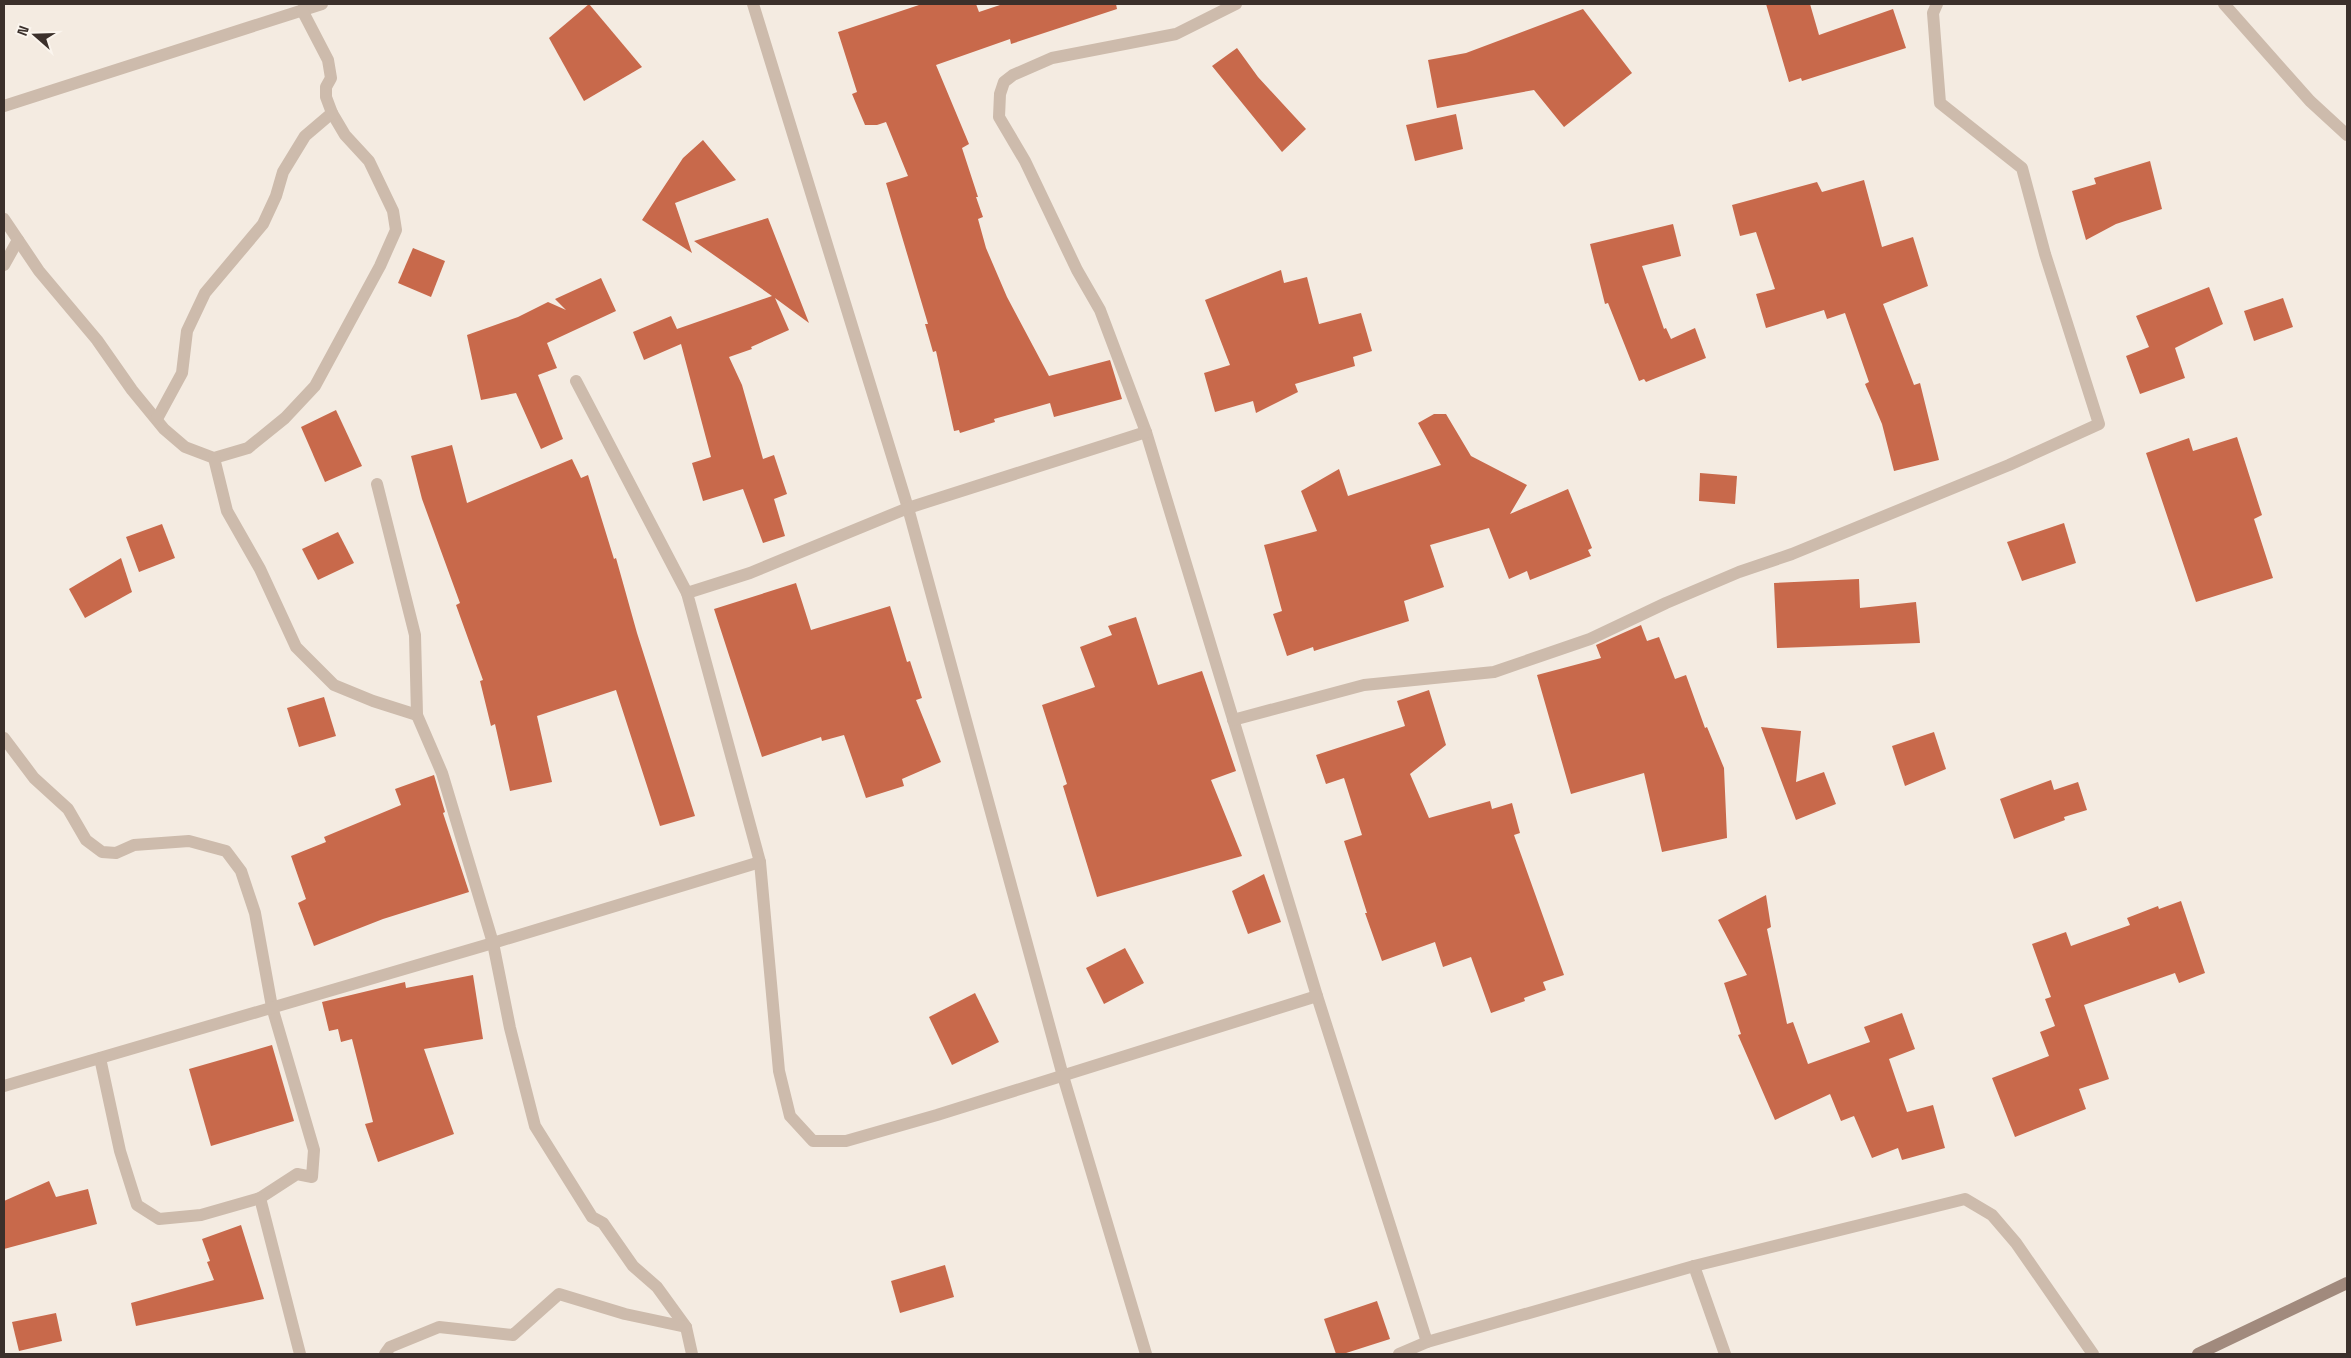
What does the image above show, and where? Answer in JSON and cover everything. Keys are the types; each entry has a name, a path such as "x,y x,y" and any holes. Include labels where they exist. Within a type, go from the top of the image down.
{"street":[{"path":"4,106 322,4"},
{"path":"753,4 908,508 1063,1076 1146,1354"},
{"path":"1236,4 1176,34 1052,58 1004,82 1000,94 999,117 1025,161 1077,270 1100,310 1146,432 1317,996 1427,1342"},
{"path":"1233,720 1364,685 1494,672 1590,638 1740,572 1792,554 2009,466 2099,424 2045,254 2022,168 1940,102 1934,13 1937,4"},
{"path":"2224,4 2310,101 2347,135"},
{"path":"4,219 39,271 97,340 132,390 156,419 185,447 214,458 248,448 285,418 315,386 380,266 396,230 393,211 369,161 345,135 332,113 326,97 326,87 331,78 328,60 302,10"},
{"path":"156,419 182,373 187,331 205,293 263,224 276,196 283,172 306,136 332,113"},
{"path":"4,264 18,240"},
{"path":"576,381 687,593 760,862 779,1071 790,1116 813,1141 846,1141 1063,1076 1317,996"},
{"path":"687,593 750,573 908,508 1146,432"},
{"path":"214,458 227,511 260,569 296,647 334,685 373,701 417,715"},
{"path":"377,484 415,634 417,715 442,773 493,943 510,1028 535,1126 592,1217 603,1223 633,1266 657,1287 686,1327 692,1354"},
{"path":"4,738 34,778 68,809 86,840 102,852 116,853 134,845 189,841 226,851 241,871 255,913 272,1007 314,1150 312,1177 297,1174 260,1198 201,1215 159,1219 137,1205 120,1151 100,1058"},
{"path":"4,1086 493,943 760,862"},
{"path":"260,1198 300,1354"},
{"path":"1399,1354 1427,1342 1694,1266 1965,1198 1992,1215 2016,1243 2094,1354"},
{"path":"1694,1266 1725,1354"},
{"path":"2198,1354 2347,1283"},
{"path":"385,1354 390,1347 439,1328 513,1335 558,1294 625,1314 686,1327"}],"building":[{"path":"589,4 642,67 584,101 549,38"},
{"path":"922,4 976,4 979,12 1003,4 1116,4 1117,9 1011,44 1010,39 936,65 969,144 962,148 983,217 978,219 986,248 1007,297 1049,376 1110,360 1122,399 1054,417 1050,403 994,419 995,422 960,433 959,430 954,431 936,351 933,352 925,324 928,324 886,183 908,176 886,122 877,125 865,125 852,94 857,92 838,32"},
{"path":"1766,4 1810,4 1819,35 1893,9 1906,48 1802,81 1801,78 1789,82"},
{"path":"1583,9 1632,73 1564,127 1534,90 1437,108 1428,60 1466,53"},
{"path":"1237,48 1258,77 1306,129 1282,152 1212,66"},
{"path":"1456,114 1463,149 1415,161 1406,125"},
{"path":"703,140 736,180 675,203 692,253 642,220 683,158"},
{"path":"2150,161 2162,209 2116,224 2086,240 2072,191 2096,184 2094,178"},
{"path":"1864,180 1882,247 1913,237 1928,286 1883,304 1914,385 1920,383 1939,460 1894,471 1882,424 1865,384 1869,382 1845,313 1827,319 1824,310 1766,328 1756,294 1775,289 1756,232 1740,236 1732,205 1817,182 1822,192"},
{"path":"768,218 809,323 775,298 789,330 751,347 752,349 729,357 742,385 763,459 774,455 787,494 774,499 785,536 763,543 743,489 703,501 692,463 711,457 681,344 644,360 633,332 671,316 677,329 772,296 694,241"},
{"path":"1673,224 1681,256 1642,266 1664,329 1666,328 1671,339 1695,328 1706,358 1646,382 1644,379 1639,381 1608,303 1605,304 1590,244"},
{"path":"413,248 445,261 431,297 398,283"},
{"path":"1281,270 1284,283 1307,277 1319,324 1361,313 1372,351 1353,357 1355,366 1295,384 1298,392 1256,413 1253,401 1215,412 1204,373 1230,365 1205,300"},
{"path":"601,278 616,311 547,343 557,368 538,375 563,439 541,449 516,393 481,400 467,335 518,317 548,302 566,310 555,299"},
{"path":"2209,287 2223,324 2175,348 2185,378 2140,394 2126,356 2149,347 2136,316"},
{"path":"2283,298 2293,327 2254,341 2244,311"},
{"path":"336,410 362,466 325,482 301,427"},
{"path":"1434,414 1446,414 1471,456 1527,485 1510,514 1568,489 1592,548 1588,550 1591,556 1530,580 1527,571 1509,579 1489,528 1430,545 1444,587 1404,601 1409,621 1314,651 1313,647 1287,656 1273,614 1282,611 1264,545 1317,531 1301,491 1339,469 1348,496 1441,465 1418,423"},
{"path":"2237,437 2262,515 2254,519 2273,578 2196,602 2146,453 2189,438 2193,451"},
{"path":"452,445 467,503 572,459 581,478 588,475 614,559 616,558 637,633 695,816 660,826 616,690 537,716 552,782 510,791 495,724 491,726 480,681 483,680 456,605 460,603 422,499 411,456"},
{"path":"1700,473 1737,476 1735,504 1699,501"},
{"path":"2064,523 2076,563 2022,581 2007,542"},
{"path":"162,524 175,558 139,572 126,537"},
{"path":"338,532 354,563 318,580 302,549"},
{"path":"121,558 132,592 85,618 69,589"},
{"path":"1859,579 1860,608 1916,602 1920,643 1777,648 1774,583"},
{"path":"796,583 811,630 890,606 907,662 910,661 922,698 916,700 941,762 902,779 904,786 866,798 844,735 822,741 821,737 762,757 714,609"},
{"path":"1136,617 1158,685 1202,671 1236,771 1211,780 1242,856 1097,897 1063,786 1067,784 1042,705 1095,687 1080,647 1112,635 1108,626"},
{"path":"1641,625 1647,641 1659,637 1675,679 1686,675 1705,728 1707,727 1724,768 1727,838 1662,852 1644,773 1571,794 1537,675 1601,658 1596,645"},
{"path":"1429,690 1446,745 1410,774 1429,818 1490,801 1492,809 1512,803 1520,833 1514,835 1564,975 1543,982 1546,990 1524,998 1525,1001 1491,1013 1471,957 1443,967 1435,942 1382,961 1365,913 1367,913 1344,841 1362,835 1344,778 1326,784 1316,755 1405,726 1397,701"},
{"path":"324,697 336,736 299,747 287,708"},
{"path":"1761,727 1801,731 1796,782 1824,772 1836,804 1796,820"},
{"path":"1934,732 1946,769 1905,786 1892,746"},
{"path":"434,775 445,812 443,813 469,892 383,919 314,946 298,903 306,899 291,856 326,842 324,837 401,805 395,789"},
{"path":"2051,780 2054,790 2078,782 2087,810 2064,817 2065,820 2014,839 2000,799"},
{"path":"1264,874 1281,922 1248,934 1232,891"},
{"path":"1766,895 1771,927 1767,929 1787,1024 1793,1022 1808,1064 1870,1042 1864,1027 1902,1013 1915,1049 1889,1059 1907,1112 1933,1105 1945,1148 1902,1160 1898,1148 1872,1158 1854,1116 1841,1121 1830,1094 1775,1120 1738,1035 1741,1034 1724,983 1747,975 1718,920"},
{"path":"2181,901 2205,973 2179,983 2175,973 2084,1005 2109,1079 2079,1089 2086,1109 2015,1137 1992,1078 2049,1056 2040,1032 2055,1026 2045,999 2051,997 2032,944 2066,932 2071,946 2130,925 2127,918 2158,906 2159,909"},
{"path":"1125,948 1144,983 1104,1004 1086,968"},
{"path":"473,975 483,1039 424,1049 454,1134 378,1162 365,1124 373,1122 352,1039 341,1042 338,1029 329,1031 322,1002 405,982 406,988"},
{"path":"975,993 999,1042 952,1065 929,1017"},
{"path":"272,1045 294,1121 211,1146 189,1069"},
{"path":"49,1181 56,1197 88,1189 97,1224 4,1249 4,1201"},
{"path":"241,1225 264,1299 136,1326 131,1303 214,1280 207,1262 210,1261 202,1239"},
{"path":"945,1265 954,1297 900,1313 891,1281"},
{"path":"1377,1301 1390,1339 1343,1354 1336,1354 1324,1319"},
{"path":"56,1313 62,1341 19,1351 12,1322"}]}
